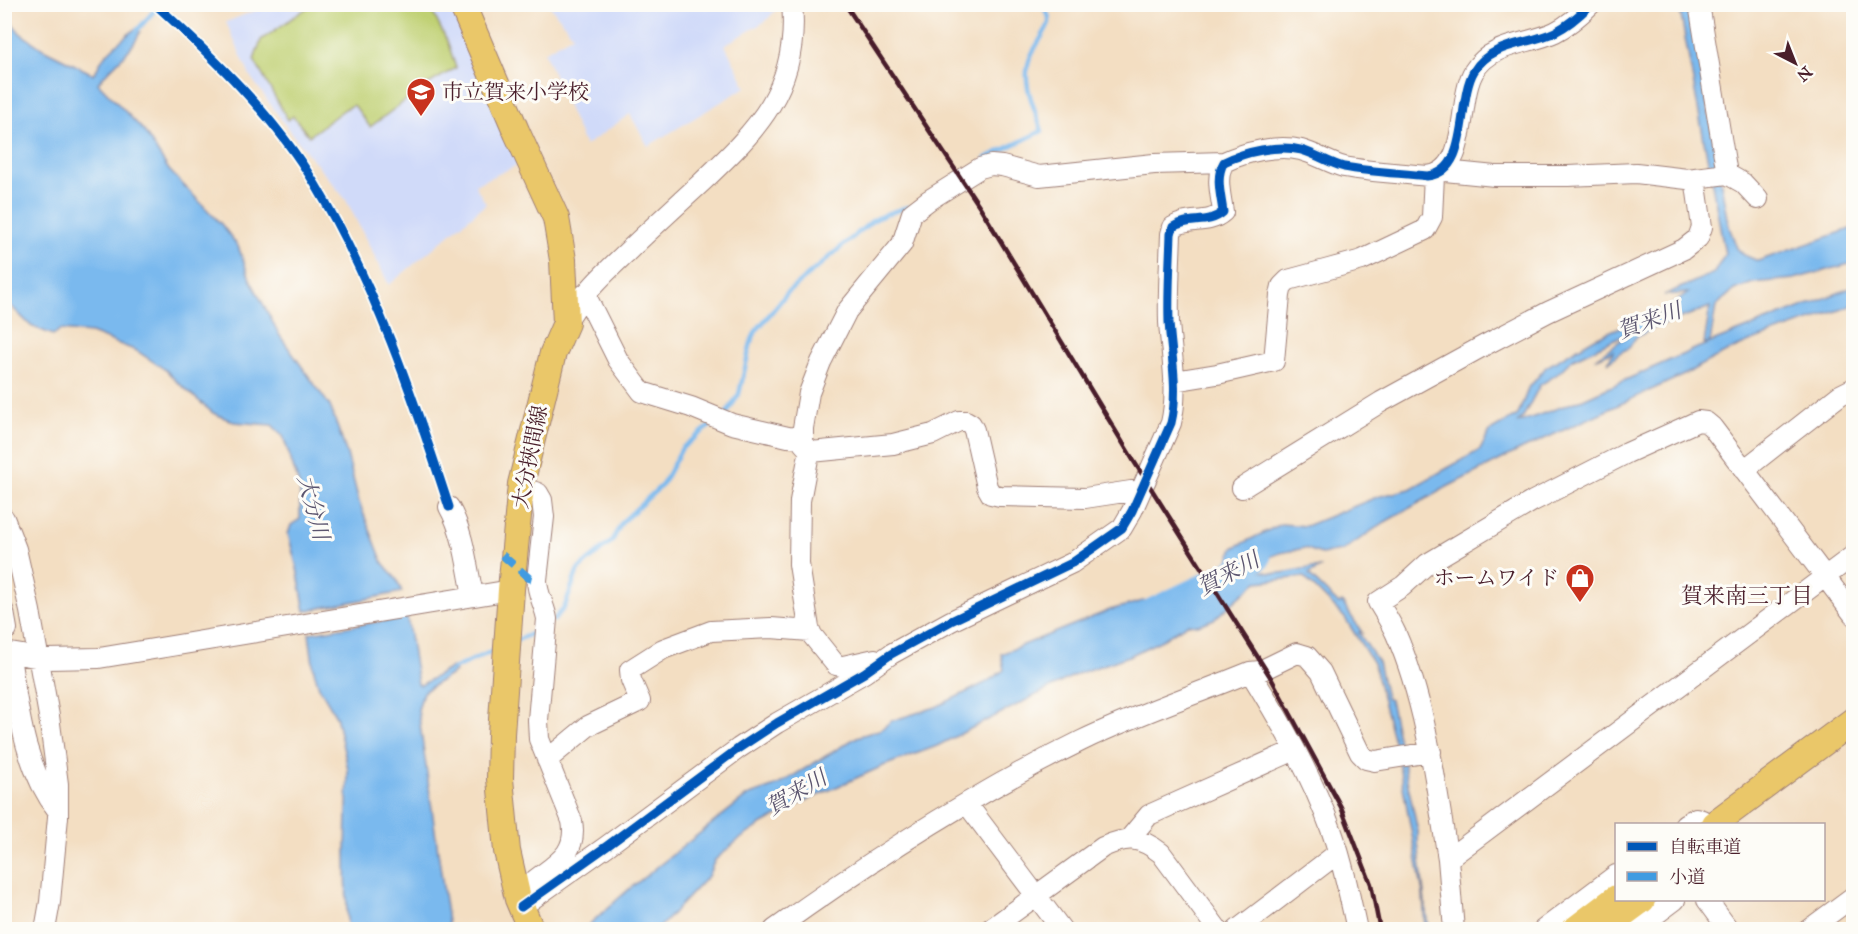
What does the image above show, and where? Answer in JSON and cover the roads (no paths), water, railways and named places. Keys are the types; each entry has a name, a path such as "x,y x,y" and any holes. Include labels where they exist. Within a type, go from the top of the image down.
{"main road":[{"name":"大分挾間線","path":"462,4 516,133 556,218 562,248 566,323 551,359 521,487 511,590 500,779 507,851 528,913"},
{"path":"1717,823 1854,720"},
{"path":"1746,823 1854,742"},
{"path":"1574,930 1615,899"},
{"path":"1602,930 1641,901"}],"street":[{"path":"566,323 585,294 605,273 731,154 760,123 773,101 787,66 792,41 792,4"},
{"path":"1174,381 1274,361 1280,295 1282,286 1288,279 1362,260 1425,230 1432,218 1439,173 1454,157 1466,93 1477,67 1502,48 1563,27 1591,4"},
{"path":"1699,4 1727,174"},
{"path":"891,654 843,666 836,665 810,631 800,584 799,564 800,501 808,459 806,445 809,393 842,318 902,244 912,213 937,194 980,168 991,165 1002,166 1039,176 1154,164 1224,162 1265,150 1290,148 1348,167 1439,173 1495,176 1585,176 1636,173 1695,178 1727,174 1743,183 1758,199"},
{"path":"528,913 598,853 739,748 864,673 891,654 951,621 1072,563 1122,528 1172,423 1174,411 1169,320 1171,234 1173,227 1180,222 1214,220 1223,212 1218,177 1224,162"},
{"path":"1242,488 1381,402 1485,345 1548,312 1674,254 1694,242 1702,227 1695,178"},
{"path":"585,294 615,356 642,392 698,410 724,422 788,437 806,445 893,444 933,434 959,421 966,421 974,430 987,487 992,494 1085,498 1131,491 1140,492"},
{"path":"1744,470 1840,394 1854,388"},
{"path":"1454,930 1448,859 1431,752 1409,669 1395,633 1378,602 1403,586 1427,564 1541,497 1627,453 1698,421 1708,423 1854,615"},
{"path":"521,487 538,493 543,511 537,586 546,609 547,619 539,739 572,821 574,836 570,849 564,857 535,880 528,913"},
{"path":"449,507 455,517 460,535 469,596"},
{"path":"4,518 19,560 43,659 58,784 58,811 50,902 45,930"},
{"path":"1448,859 1854,555"},
{"path":"58,811 47,797 32,765 22,729 8,657 86,659 116,656 511,590"},
{"path":"547,760 588,726 640,701 631,680 630,670 657,652 696,635 720,629 771,628 810,631"},
{"path":"774,930 911,837 1058,753 1103,731 1250,672 1260,671 1297,653 1307,656 1321,672 1363,756 1375,761 1431,752"},
{"path":"1250,672 1275,712 1318,798 1338,853 1357,930"},
{"path":"1130,838 1149,815 1294,750"},
{"path":"967,804 1062,930"},
{"path":"1688,823 1696,818 1704,823"},
{"path":"989,930 1103,847 1130,838 1152,846 1161,853 1218,930"},
{"path":"1238,930 1338,853"},
{"path":"1543,930 1615,876"},
{"path":"1808,930 1854,896"},
{"path":"1635,930 1674,901"},
{"path":"1708,901 1729,930"}],"water":[{"path":"1679,5 1690,5 1728,224 1737,248 1744,255 1758,261 1853,228 1853,263 1794,279 1753,283 1734,290 1716,306 1710,342 1704,344 1710,307 1636,337 1629,348 1608,363 1613,351 1595,359 1632,332 1629,332 1573,359 1556,375 1540,385 1523,417 1517,423 1583,399 1697,348 1853,287 1853,305 1727,352 1688,373 1520,450 1385,522 1342,551 1321,554 1305,548 1264,559 1261,571 1269,573 1320,568 1309,574 1310,576 1339,604 1342,602 1378,662 1386,698 1390,700 1418,832 1428,929 1425,929 1423,894 1396,749 1373,663 1345,618 1304,577 1257,582 1214,619 1198,625 1187,624 1164,639 1129,656 1077,674 937,746 883,766 803,802 761,825 715,860 708,876 658,929 583,930 628,890 747,796 778,785 857,737 882,729 891,721 936,707 985,683 1004,670 1001,654 1110,610 1143,601 1167,600 1184,605 1202,601 1228,583 1228,564 1233,548 1281,524 1306,526 1377,497 1410,489 1480,450 1490,431 1518,415 1528,389 1546,367 1595,338 1632,322 1658,315 1688,293 1664,295 1714,273 1725,254"},
{"name":"大分川","path":"4,13 20,33 43,49 93,74 104,57 117,44 135,29 140,32 127,52 98,83 144,131 169,170 222,225 238,246 250,279 280,336 330,406 347,454 359,502 383,563 397,580 402,592 305,611 288,534 291,525 300,519 300,488 283,436 272,425 234,422 213,413 167,371 137,351 91,333 60,330 53,335 31,326 5,300"},
{"path":"407,617 418,684 421,685 452,667 455,672 423,692 418,710 449,929 349,929 346,852 348,769 336,716 319,687 314,671 309,633"}],"waterway":[{"path":"134,34 160,4"},
{"path":"986,158 1042,131 1030,97 1027,78 1031,56 1049,23 1049,17 1042,4"},
{"path":"725,416 739,394 751,342 756,331 788,292 872,221 908,207"},
{"path":"554,620 565,606 577,572 612,541 622,522 662,485 682,448 715,422"},
{"name":"賀来川","path":"1140,617 1258,558"},
{"path":"515,641 540,630"},
{"path":"453,669 499,648"}],"railway":[{"path":"845,4 980,207 1135,463 1271,678 1341,807 1371,884 1380,930"}],"place":[{"name":"市立賀来小学校","path":"421,118"},
{"name":"ホームワイド","path":"1580,604"}],"district":[{"name":"賀来南三丁目","path":"1747,595"}]}
